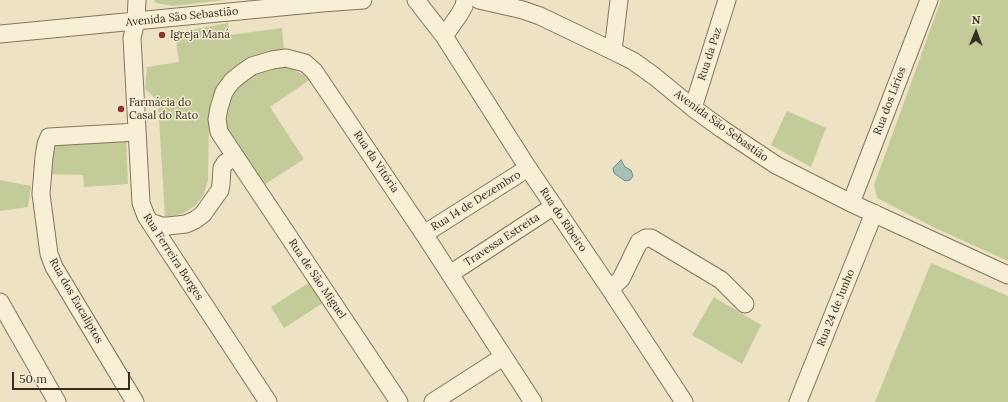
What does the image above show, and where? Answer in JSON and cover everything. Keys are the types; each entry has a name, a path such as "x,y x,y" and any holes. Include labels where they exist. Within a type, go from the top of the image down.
{"street":[{"name":"Rua Ferreira Borges","path":"137,0 136,21 132,38 141,203 150,222 268,402"},
{"name":"Avenida São Sebastião","path":"0,34 363,0"},
{"name":"Rua do Ribeiro","path":"416,0 444,36 528,168 684,402"},
{"path":"444,36 459,15 465,0"},
{"name":"Avenida São Sebastião","path":"479,0 505,5 540,16 633,61 693,108 776,165 851,203 1008,275"},
{"path":"613,51 619,0"},
{"name":"Rua da Paz","path":"693,108 727,0"},
{"name":"Rua dos Lírios","path":"851,203 929,0"},
{"name":"Rua da Vitória","path":"235,157 219,132 217,120 224,92 232,81 252,66 272,60 286,58 305,63 320,80 424,234 533,402"},
{"name":"Rua dos Eucaliptos","path":"135,402 54,267 49,254 42,211 41,186 46,144 50,137 136,132"},
{"path":"150,222 162,226 186,224 203,214 220,190 222,168 225,163 235,157"},
{"name":"Rua de São Miguel","path":"235,157 399,402"},
{"name":"Rua 14 de Dezembro","path":"424,234 528,168"},
{"name":"Travessa Estreita","path":"450,274 554,206"},
{"name":"Rua 24 de Junho","path":"798,402 874,213"},
{"path":"610,290 621,279 639,242 646,238 651,238 721,280 745,304"},
{"path":"0,302 57,402"},
{"path":"433,402 503,357"}],"green space":[{"path":"154,0 225,0 173,6 156,3"},
{"path":"941,0 1008,0 1008,261 933,227 877,198 874,185"},
{"path":"228,23 230,35 282,28 284,50 245,59 216,90 210,104 208,180 204,194 195,206 182,214 165,217 158,101 145,89 147,67 179,62 175,33"},
{"path":"289,67 311,79 270,107 304,159 264,185 228,134 226,121 228,108 235,91 248,77 273,68"},
{"path":"787,111 826,128 811,167 771,145"},
{"path":"126,142 128,184 84,187 83,175 48,174 56,145"},
{"path":"0,180 31,186 28,207 0,211"},
{"path":"931,263 1008,296 1008,402 875,402"},
{"path":"310,282 323,303 284,328 271,307"},
{"path":"714,297 761,325 742,364 692,335"}],"water":[{"path":"621,160 625,167 631,170 633,176 630,180 625,181 614,173 613,168"}],"place":[{"name":"Igreja Maná","path":"162,35"},
{"name":"Farmácia do Casal do Rato","path":"121,109"}]}
